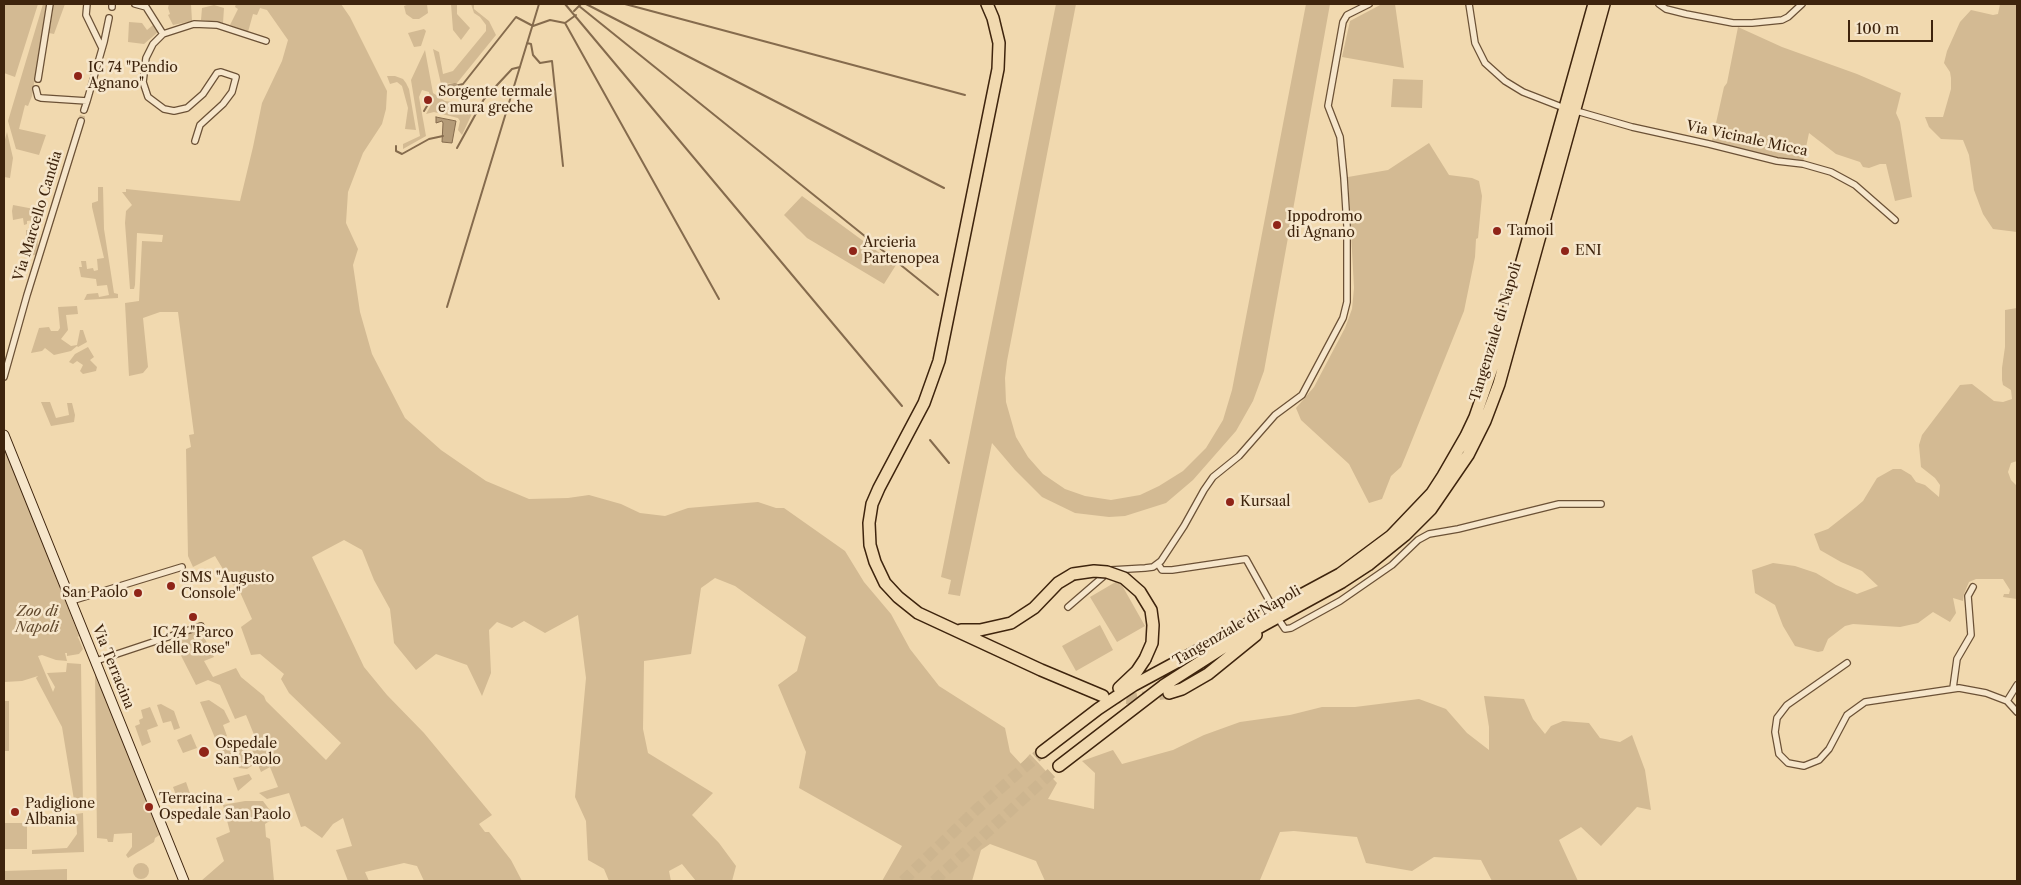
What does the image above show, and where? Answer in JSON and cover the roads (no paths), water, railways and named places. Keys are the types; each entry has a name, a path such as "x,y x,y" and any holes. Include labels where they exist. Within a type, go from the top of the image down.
{"highway":[{"path":"987,4 993,18 999,43 998,69 939,361 924,403 879,488 870,513 868,531 874,562 885,583 894,593 924,616 1041,670 1103,696"},
{"name":"Tangenziale di Napoli","path":"1042,752 1098,708 1134,685 1340,574 1391,536 1416,510 1444,476 1475,417 1493,366 1594,4"},
{"name":"Tangenziale di Napoli","path":"1059,766 1163,686 1227,645 1277,622 1342,582 1392,546 1431,509 1468,456 1499,384 1604,4"},
{"path":"956,630 980,630 1011,623 1034,608 1058,582 1073,574 1088,571 1107,572 1124,578 1140,592 1150,610 1154,625 1152,644 1145,659 1127,682 1098,708"},
{"path":"1169,693 1182,689 1208,674 1277,622"}],"main road":[{"name":"Via Terracina","path":"4,435 184,881"}],"street":[{"path":"38,80 50,4"},
{"path":"87,4 86,15 102,48"},
{"path":"135,4 146,7 163,34"},
{"path":"1111,570 1138,569 1153,567 1158,564 1213,477 1239,456 1275,415 1302,395 1346,312 1347,245 1344,178 1340,137 1328,106 1343,22 1347,16 1369,4"},
{"path":"1469,4 1475,43 1486,63 1505,81 1523,92 1559,106"},
{"path":"1659,4 1666,9 1733,23 1782,20 1802,4"},
{"path":"84,110 109,18"},
{"path":"194,141 200,125 223,104 232,92 236,77 224,72 217,73 203,94 187,108 174,111 157,105 145,92 142,82 149,50 157,38 163,34 190,25 205,24 232,29 266,41"},
{"path":"36,89 38,97 42,98 87,101"},
{"name":"Via Vicinale Micca","path":"1580,112 1632,127 1708,143 1777,161 1803,164 1831,172 1855,185 1894,220"},
{"name":"Via Marcello Candia","path":"4,377 24,305 81,121"},
{"path":"1277,622 1285,628 1291,628 1340,601 1392,565 1418,540 1429,534 1559,504 1600,504"},
{"path":"1158,564 1162,570 1172,570 1246,558 1271,604"},
{"path":"71,601 182,568"},
{"path":"1068,607 1105,575"},
{"path":"1953,688 1957,659 1972,635 1968,596 1974,587"},
{"path":"96,661 202,626"},
{"path":"1847,663 1787,705 1776,718 1775,732 1779,754 1788,763 1804,766 1819,760 1829,749 1842,721 1859,705 1865,702 1953,688 1986,693 2007,701 2017,712"},
{"path":"2007,701 2017,685"}],"waterway":[{"path":"447,307 539,4"},
{"path":"565,4 902,406"},
{"path":"574,11 581,4"},
{"path":"586,4 944,188"},
{"path":"625,4 965,95"},
{"path":"579,6 938,295"},
{"path":"455,86 463,84 516,17 533,26 550,20 565,23 576,15"},
{"path":"565,23 719,299"},
{"path":"527,43 531,44 533,55 540,63 552,61 563,166"},
{"path":"457,148 484,99 512,69 520,67"},
{"path":"441,89 455,86"},
{"path":"424,111 430,101"},
{"path":"396,146 396,151 402,154 429,139 443,136"},
{"path":"930,440 949,463"}],"tunnel":[{"path":"81,121 84,110"},
{"path":"1110,697 1131,699 1169,693"},
{"path":"903,881 977,809 1042,752"},
{"path":"934,881 1059,766"}],"place":[{"name":"IC 74 \"Pendio Agnano\"","path":"78,76"},
{"name":"Sorgente termale e mura greche","path":"428,100"},
{"name":"Ippodromo di Agnano","path":"1277,225"},
{"name":"Tamoil","path":"1497,231"},
{"name":"Arcieria Partenopea","path":"853,251"},
{"name":"ENI","path":"1565,251"},
{"name":"Kursaal","path":"1230,502"},
{"name":"SMS \"Augusto Console\"","path":"171,586"},
{"name":"San Paolo","path":"138,593"},
{"name":"IC 74 \"Parco delle Rose\"","path":"193,617"},
{"name":"Ospedale San Paolo","path":"204,752"},
{"name":"Terracina - Ospedale San Paolo","path":"149,807"},
{"name":"Padiglione Albania","path":"15,812"}],"park label":[{"name":"Zoo di Napoli","path":"37,620"}]}
